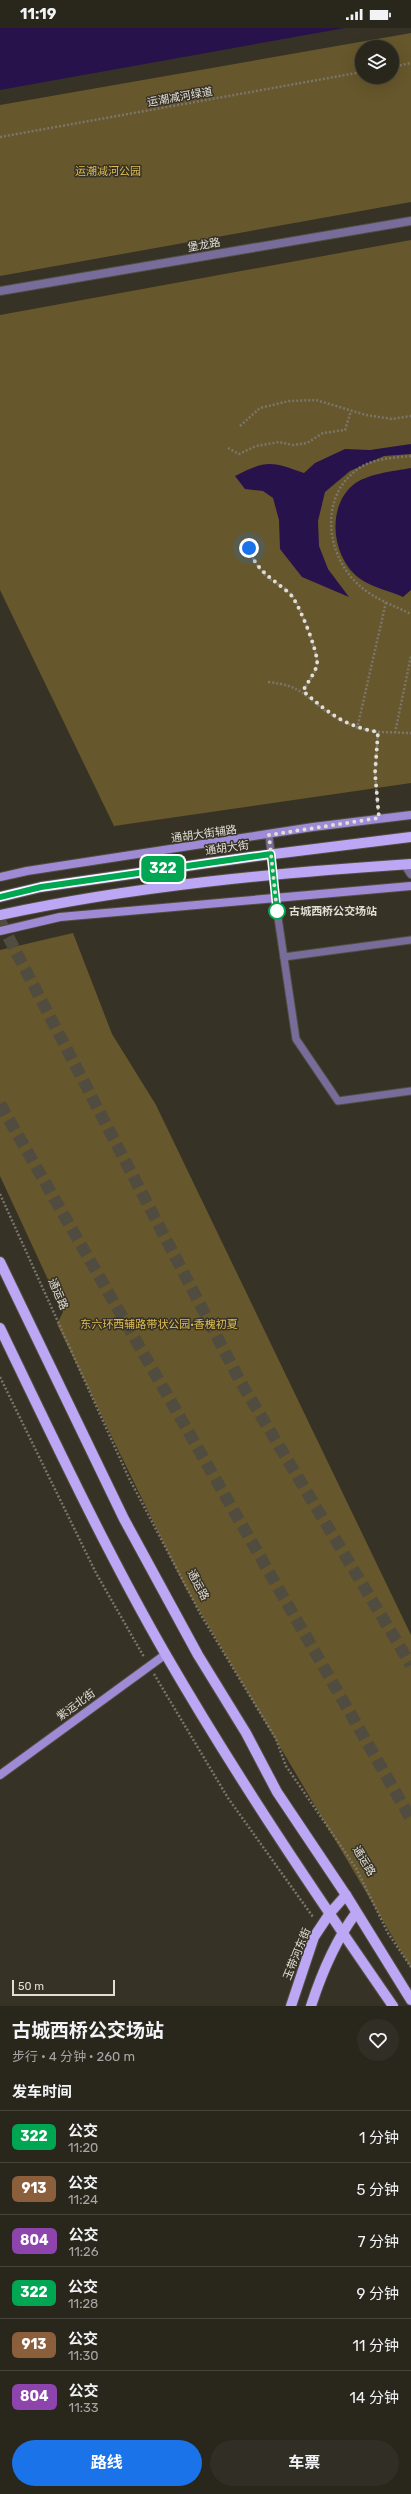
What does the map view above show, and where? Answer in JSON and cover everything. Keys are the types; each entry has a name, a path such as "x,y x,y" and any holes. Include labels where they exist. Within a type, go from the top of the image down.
{"main road":[{"name":"通胡大街","path":"0,897 41,887 271,854 411,837"},
{"path":"0,915 48,905 273,874 408,864"},
{"path":"0,1262 131,1533 277,1792 346,1896 411,2000"},
{"path":"0,1328 95,1524 166,1654 250,1794 342,1932 394,2006"},
{"name":"玉带河东街","path":"291,2006 314,1938 330,1913 346,1896"},
{"path":"311,2006 322,1973 342,1932 356,1913"}],"street":[{"name":"堡龙路","path":"0,291 411,221"},
{"name":"通胡大街辅路","path":"0,877 27,871 379,818 411,815"},
{"path":"408,864 411,874"},
{"path":"0,931 60,917 411,886"},
{"name":"紫运北街","path":"0,1775 166,1654"}],"lane":[{"path":"269,835 275,898 296,1039 338,1100 411,1091"},
{"path":"284,957 411,940"}],"path":[{"path":"399,66 411,63"},
{"name":"运潮减河绿道","path":"0,137 355,73"},
{"path":"240,426 260,408 289,401 316,400 351,411 392,418 411,416"},
{"path":"228,448 239,454 256,446 279,442 293,445 307,443 323,433 345,430 351,411"},
{"path":"411,456 382,459 358,469 342,486 332,509 330,529 336,554 346,571 360,587 411,614"},
{"path":"246,539 252,558 267,577 291,594 302,613 317,654 317,665 303,691"},
{"path":"357,729 386,602"},
{"path":"396,733 411,656"},
{"path":"268,682 288,684 303,691 327,712 357,729 378,732 411,733"},
{"path":"378,732 375,773 379,818"},
{"name":"通运路","path":"0,1194 128,1476 201,1615 276,1739 286,1766 356,1868 388,1933 411,1967"}],"green space":[{"name":"运潮减河公园","path":"411,33 411,202 0,276 0,105 355,43 355,84 399,84 399,40 371,40"},
{"path":"411,240 411,783 114,826 0,590 0,315"},
{"name":"东六环西辅路带状公园·香槐初夏","path":"73,933 112,1034 156,1105 411,1635 411,1968 183,1583 57,1324 63,1312 0,1176 0,950"}],"shaded area":[{"path":"0,28 345,28 0,90"},
{"path":"411,444 411,454 384,456 350,471 325,492 318,521 319,546 328,569 349,597 302,577 280,549 279,520 273,498 263,491 245,489 235,476 254,467 269,464 276,464 304,473 315,463 345,449 370,450"},
{"path":"411,468 411,590 403,597 364,581 350,569 343,558 338,545 336,519 339,506 344,495 353,485 365,478"}],"tunnel":[{"path":"0,921 240,1381 411,1665"},
{"path":"0,1104 411,1819"}],"bus line":[{"name":"322","path":"0,897 41,887 271,854 277,911"}],"place":[{"name":"古城西桥公交场站","path":"277,911"}],"route":[{"path":"249,548 252,558 267,577 291,594 302,613 308,633 317,654 317,665 303,691 327,712 357,729 378,732 375,773 379,818 269,835 277,911"}]}
